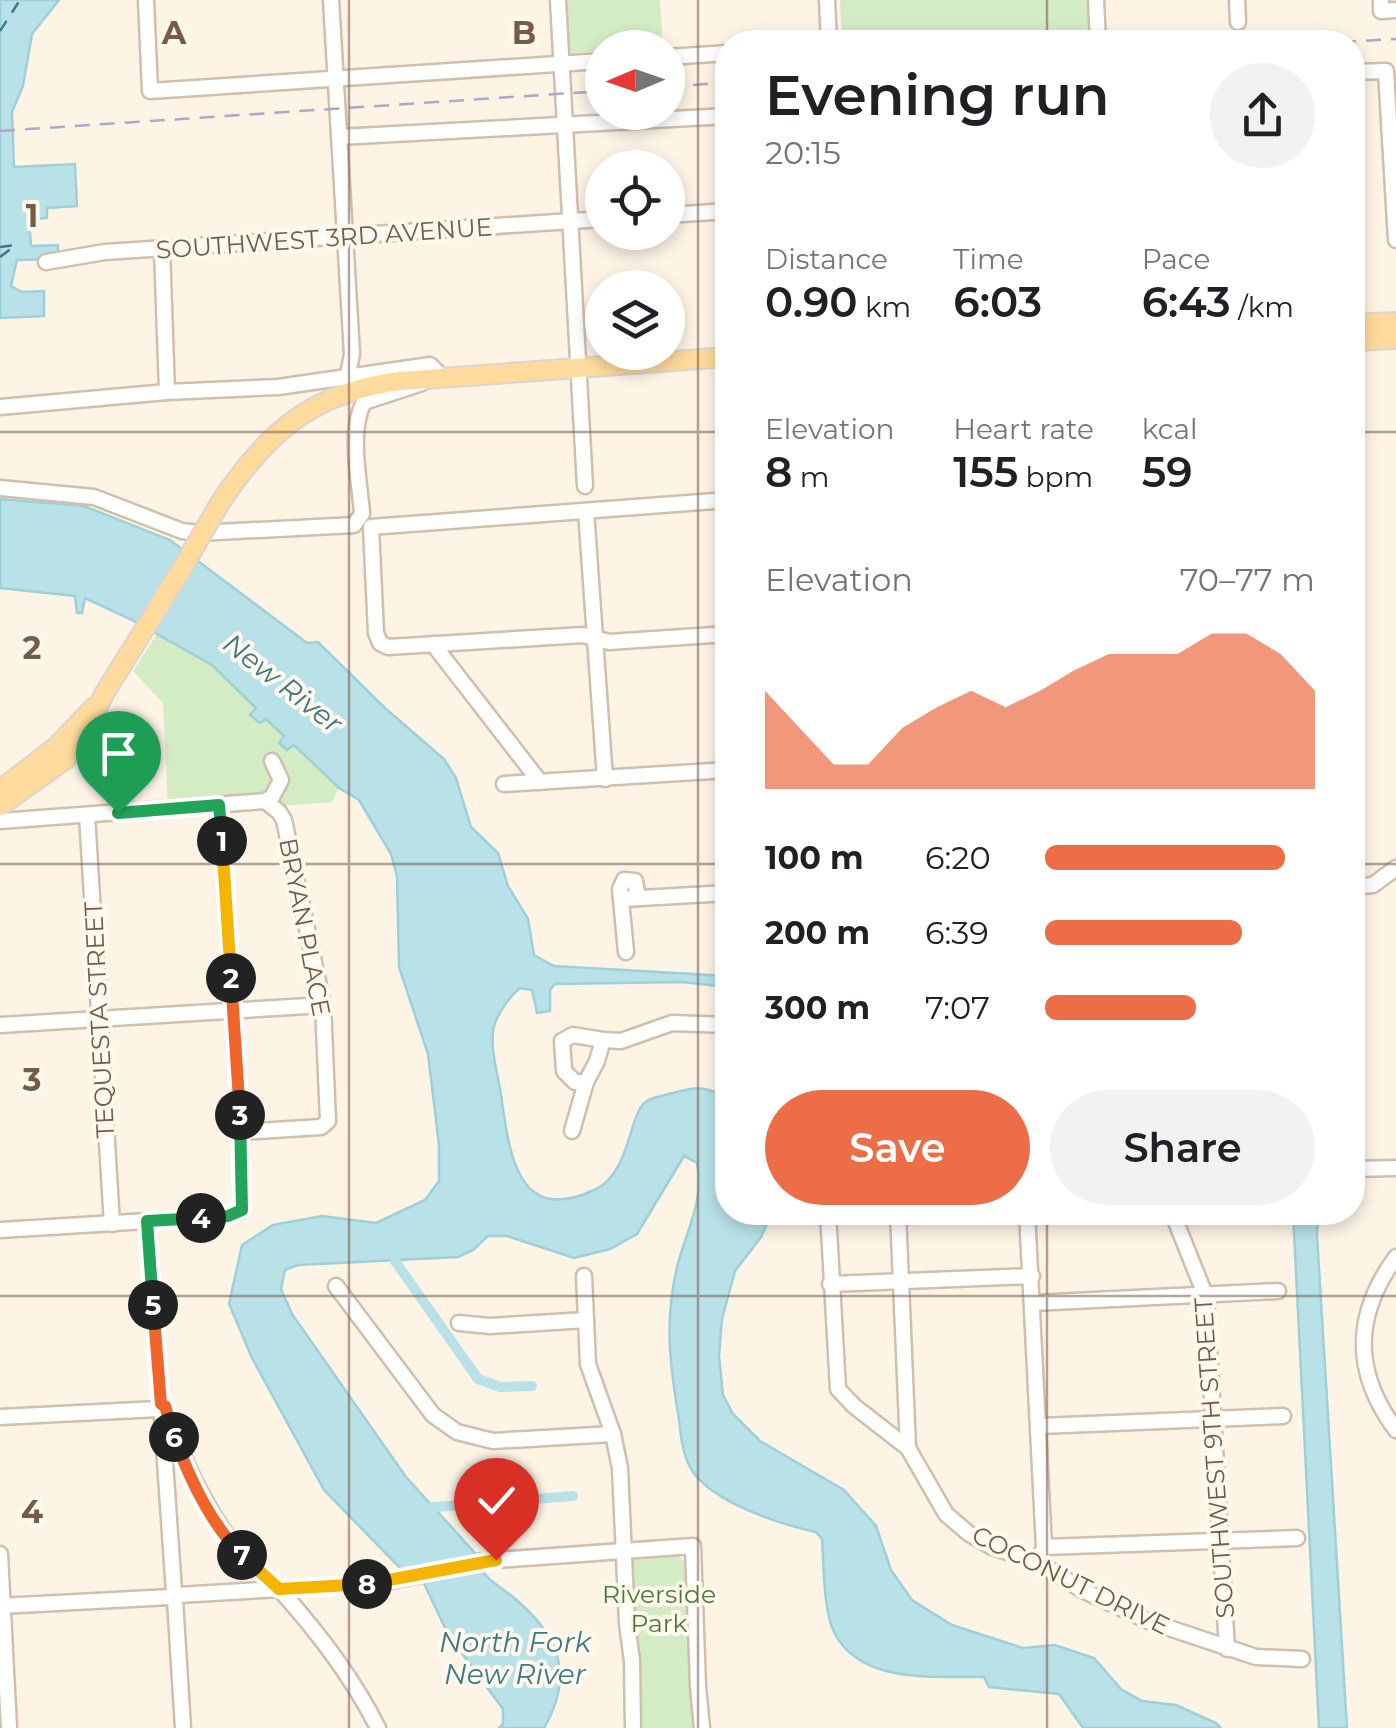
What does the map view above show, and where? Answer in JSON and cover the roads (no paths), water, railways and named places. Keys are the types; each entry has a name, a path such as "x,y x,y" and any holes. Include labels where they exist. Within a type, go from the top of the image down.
{"main road":[{"path":"1365,323 1396,322"},
{"path":"1365,340 1396,339"},
{"path":"0,806 66,760 220,503 262,446 308,410 352,390 434,379 715,358"},
{"path":"0,790 57,746 102,698"}],"street":[{"path":"146,0 150,91 585,62"},
{"path":"331,0 352,354 347,378"},
{"path":"558,0 585,486"},
{"path":"827,0 828,30"},
{"path":"1096,0 1097,30"},
{"path":"1237,0 1238,22"},
{"path":"685,56 715,55"},
{"path":"1365,72 1386,71 1396,240"},
{"path":"339,137 715,117"},
{"path":"685,214 715,212"},
{"name":"SOUTHWEST 3RD AVENUE","path":"46,262 105,252 585,220"},
{"path":"162,249 166,392"},
{"path":"352,354 365,373"},
{"path":"0,407 255,388 430,365 434,379 364,402 357,427 362,514 354,525 258,532 182,531 94,497 0,488"},
{"path":"715,501 371,527 376,633 388,647 583,635 609,642 715,635"},
{"path":"586,511 605,779"},
{"path":"433,644 540,782"},
{"path":"0,822 264,802 272,797 280,780 272,761"},
{"path":"504,784 715,771"},
{"name":"BRYAN PLACE","path":"241,1132 321,1127 328,1121 323,1005 305,910 284,820 264,802"},
{"path":"0,1230 228,1216 242,1210 241,1132 219,805"},
{"name":"TEQUESTA STREET","path":"87,816 112,1224"},
{"path":"1365,886 1373,885 1396,868"},
{"path":"626,952 630,899 715,894"},
{"path":"0,1026 323,1005"},
{"path":"586,1082 575,1082 564,1071 562,1041 573,1035 621,1040 672,1023 715,1025"},
{"path":"572,1131 603,1040"},
{"path":"1365,1169 1396,1168"},
{"path":"147,1221 183,1728"},
{"name":"COCONUT DRIVE","path":"828,1225 838,1388 854,1406 908,1448 946,1514 968,1534 992,1547 1038,1562 1082,1590 1148,1621 1256,1658 1302,1659"},
{"path":"898,1225 908,1448"},
{"path":"1028,1225 1044,1547 1038,1562"},
{"name":"SOUTHWEST 9TH STREET","path":"1178,1225 1206,1297 1227,1649"},
{"path":"1396,1257 1373,1294 1364,1339 1370,1388 1396,1430"},
{"path":"584,1276 588,1364 620,1468 633,1728"},
{"path":"830,1284 1032,1276"},
{"path":"336,1286 433,1415 458,1432 493,1441 612,1434"},
{"path":"1033,1304 1278,1291"},
{"path":"458,1323 490,1326 586,1320"},
{"path":"0,1417 161,1409"},
{"path":"161,1409 205,1505 238,1552 279,1589 357,1687 378,1728"},
{"path":"1040,1426 1283,1416"},
{"path":"1044,1547 1297,1538"},
{"path":"2,1606 380,1583 479,1564 693,1546 702,1728"},
{"path":"0,1554 10,1728"}],"water":[{"path":"0,0 59,0 32,34 23,86 12,112 14,167 75,164 77,206 47,208 47,218 29,220 31,246 58,245 58,259 17,260 11,286 22,292 44,291 44,316 0,318"},
{"path":"0,499 84,506 170,540 307,643 318,642 444,759 456,778 471,827 498,853 508,886 528,919 534,955 554,966 715,975 715,986 682,982 555,984 550,990 550,1011 537,1013 532,990 520,988 516,992 496,1021 493,1042 508,1138 521,1177 532,1191 548,1198 568,1199 594,1190 616,1170 636,1117 647,1101 693,1088 715,1092 715,1225 766,1225 735,1271 722,1319 719,1356 723,1395 733,1414 760,1441 844,1490 876,1526 891,1570 912,1600 952,1625 1023,1648 1055,1645 1094,1658 1121,1689 1142,1701 1176,1705 1221,1728 1083,1728 1059,1694 989,1687 984,1677 900,1674 862,1661 846,1649 834,1632 828,1611 822,1539 816,1532 767,1518 716,1493 693,1472 685,1454 673,1381 670,1326 673,1287 699,1177 697,1163 684,1156 637,1234 610,1249 574,1258 507,1236 488,1236 458,1257 298,1265 285,1270 281,1289 292,1314 406,1477 476,1554 480,1553 476,1558 486,1576 529,1611 551,1641 560,1673 559,1690 544,1728 499,1728 503,1724 503,1709 449,1636 418,1571 402,1570 324,1490 252,1358 229,1304 242,1245 273,1225 322,1216 376,1223 425,1200 439,1181 439,1145 428,1054 399,967 397,876 391,854 359,800 339,788 294,745 287,750 279,743 284,736 266,719 260,723 250,715 256,708 212,665 85,598 82,613 77,613 75,596 0,588"},
{"path":"1294,1225 1318,1225 1347,1728 1319,1728"}],"waterway":[{"path":"395,1261 478,1379 500,1387 532,1386"},
{"path":"424,1508 573,1496"}],"railway":[{"path":"1365,41 1396,39"},
{"path":"685,86 715,83"},
{"path":"0,131 585,92"}],"water label":[{"name":"New River","path":"283,683"},
{"name":"North Fork New River","path":"515,1658"}],"park label":[{"name":"Riverside Park","path":"659,1608"}]}
